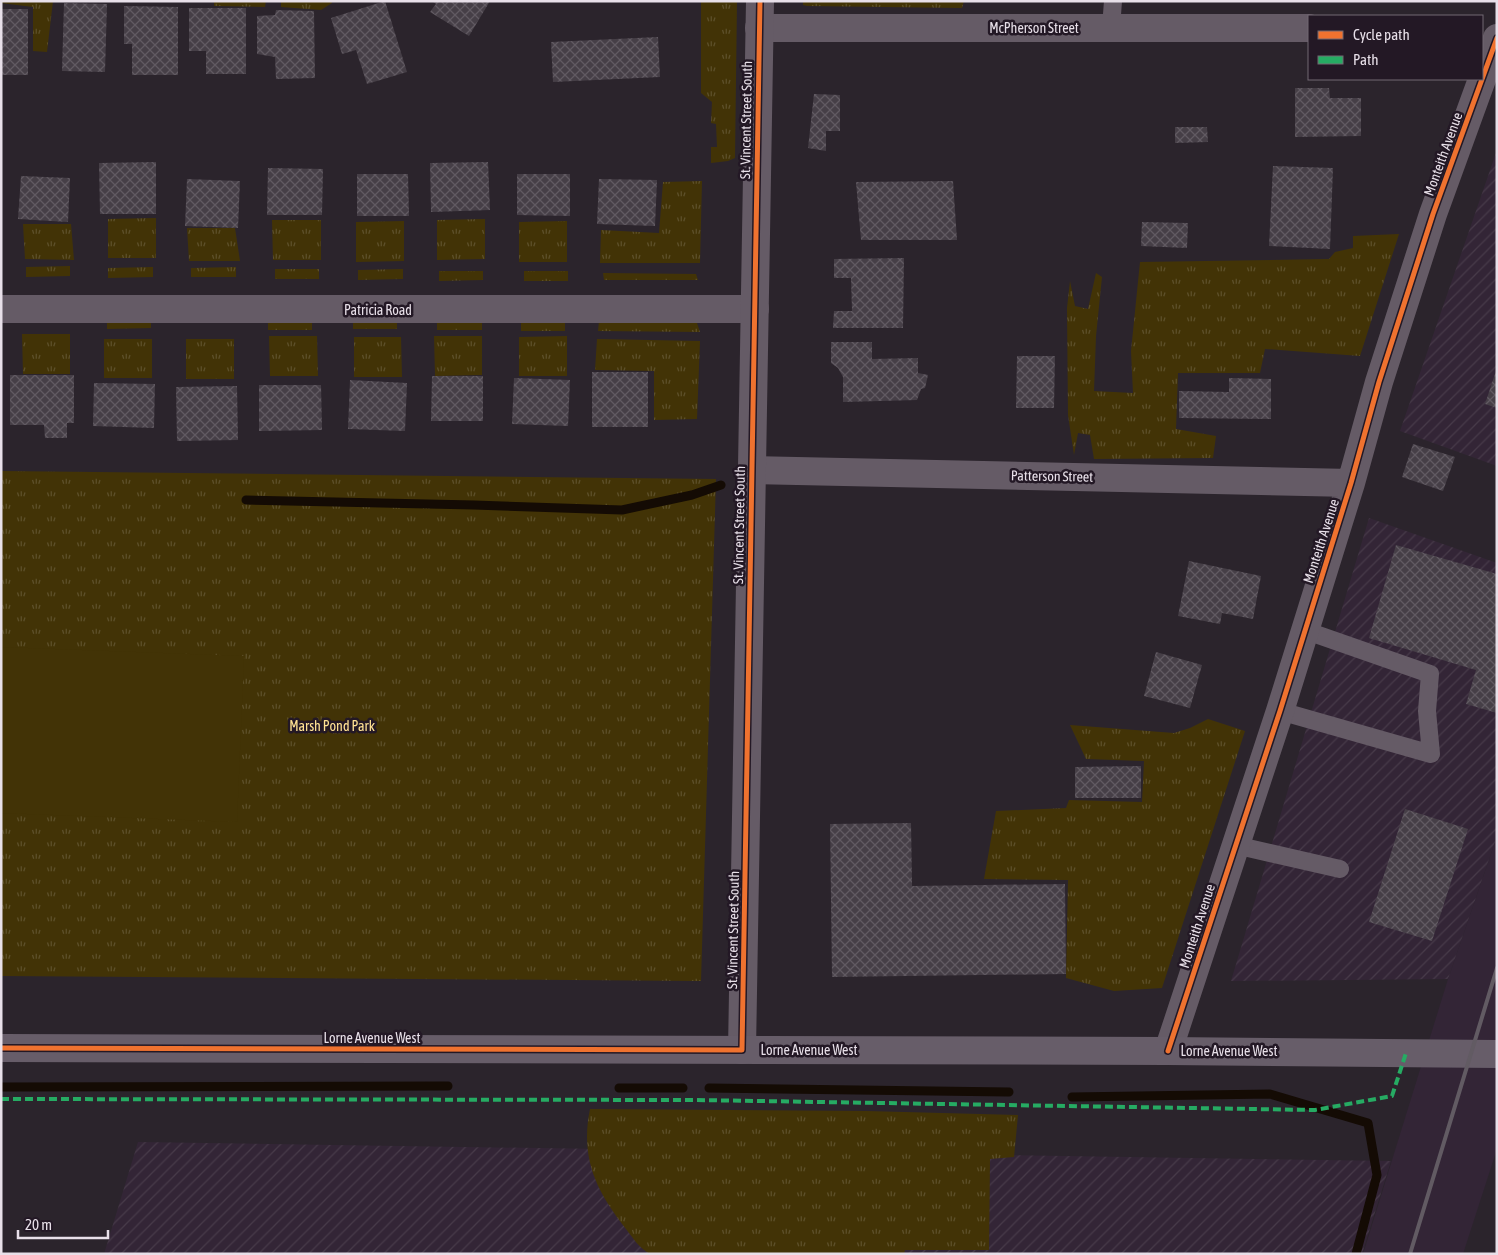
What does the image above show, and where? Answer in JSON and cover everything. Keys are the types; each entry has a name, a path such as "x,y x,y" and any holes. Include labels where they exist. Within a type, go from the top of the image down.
{"main road":[{"name":"Lorne Avenue West","path":"1,1048 1168,1051 1497,1054"}],"street":[{"name":"McPherson Street","path":"759,14 1112,28 1308,28"},
{"name":"St. Vincent Street South","path":"742,1050 759,14"},
{"path":"1483,28 1497,28"},
{"name":"Monteith Avenue","path":"1483,76 1497,38"},
{"name":"Monteith Avenue","path":"1168,1051 1280,712 1351,483 1379,382 1433,214 1482,80"},
{"name":"Patricia Road","path":"1,309 754,310"},
{"name":"Patterson Street","path":"752,470 1351,483"}],"lane":[{"path":"1112,28 1113,1"},
{"path":"1280,712 1431,754 1427,711 1430,674 1304,630"},
{"path":"1235,845 1340,869"}],"shaded area":[{"path":"1497,150 1497,466 1400,431"},
{"path":"1369,518 1497,563 1497,836 1448,979 1231,981"},
{"path":"1497,836 1497,1149 1463,1254 1363,1254 1448,979"},
{"path":"138,1142 1391,1161 1362,1254 104,1254"}],"green space":[{"path":"1,1 53,1 47,52 33,51 33,7 1,3"},
{"path":"214,1 266,1 265,7 214,6"},
{"path":"281,1 332,1 332,3 321,10 281,7"},
{"path":"701,1 737,1 735,158 728,161 711,163 711,147 717,147 716,124 711,123 712,102 701,93"},
{"path":"803,1 964,1 962,8 807,6 803,5"},
{"path":"702,181 700,263 600,263 601,230 659,233 663,182"},
{"path":"156,218 156,258 108,258 108,219"},
{"path":"485,219 485,259 437,260 437,220"},
{"path":"272,220 321,220 321,260 273,260"},
{"path":"404,221 404,261 356,262 356,222"},
{"path":"567,221 567,262 519,262 519,222"},
{"path":"23,224 71,224 74,260 25,259"},
{"path":"187,228 235,228 240,261 189,261"},
{"path":"1399,234 1360,356 1265,349 1260,373 1178,373 1176,429 1216,436 1213,458 1094,459 1090,435 1078,433 1074,455 1068,415 1067,308 1070,281 1075,306 1088,309 1096,273 1102,277 1096,336 1094,391 1133,393 1131,351 1140,262 1329,259 1335,252 1353,248 1353,236"},
{"path":"70,266 70,276 26,277 26,267"},
{"path":"153,267 153,277 108,278 108,268"},
{"path":"236,267 236,277 191,277 191,268"},
{"path":"275,269 319,269 319,279 275,279"},
{"path":"403,269 403,279 358,280 358,270"},
{"path":"439,271 483,271 483,280 439,281"},
{"path":"524,271 568,271 568,281 524,281"},
{"path":"603,273 696,274 698,280 604,280"},
{"path":"107,319 151,319 151,328 107,329"},
{"path":"353,319 397,319 397,329 353,329"},
{"path":"268,320 312,320 312,330 268,330"},
{"path":"437,320 482,320 482,330 437,330"},
{"path":"521,321 565,321 565,331 521,331"},
{"path":"599,321 697,323 700,332 598,331"},
{"path":"22,334 70,334 70,374 23,374"},
{"path":"269,336 317,336 318,376 270,376"},
{"path":"434,336 482,336 482,375 435,376"},
{"path":"567,336 567,376 519,376 519,337"},
{"path":"354,337 401,337 402,377 354,377"},
{"path":"104,339 152,339 152,378 104,378"},
{"path":"186,339 234,339 234,379 186,379"},
{"path":"597,339 700,341 697,419 654,420 654,371 595,370"},
{"name":"Marsh Pond Park","path":"1,471 716,479 701,981 1,976"},
{"path":"1,647 244,656 237,822 1,813"},
{"path":"1208,719 1245,731 1162,988 1114,991 1066,978 1068,880 984,879 996,811 1066,808 1069,800 1142,802 1144,761 1086,759 1070,725 1174,733"},
{"path":"590,1109 866,1111 1018,1115 1014,1157 990,1159 989,1250 905,1250 904,1254 650,1254 634,1239 615,1215 593,1173 587,1143"}],"building":[{"path":"385,1 407,72 367,84 356,50 342,54 331,18"},
{"path":"432,1 490,1 469,36 430,12 436,4"},
{"path":"64,3 107,4 105,72 62,71"},
{"path":"124,6 178,7 178,75 132,75 132,44 124,44"},
{"path":"189,8 246,8 246,74 206,74 206,51 189,51"},
{"path":"1,9 28,9 28,75 1,75"},
{"path":"276,10 314,11 315,78 276,79 275,57 257,54 257,16 275,15"},
{"path":"658,37 660,77 553,82 551,42"},
{"path":"1295,88 1329,88 1330,98 1361,98 1361,136 1295,137"},
{"path":"814,94 840,95 840,131 826,131 826,151 808,148"},
{"path":"1175,127 1207,127 1208,142 1175,143"},
{"path":"156,162 156,214 100,214 99,163"},
{"path":"488,162 490,210 431,212 430,163"},
{"path":"1273,166 1333,168 1330,249 1269,246"},
{"path":"268,168 323,169 322,215 267,215"},
{"path":"357,174 408,174 409,216 357,216"},
{"path":"517,174 570,174 570,216 517,215"},
{"path":"21,176 70,178 68,222 18,219"},
{"path":"187,179 240,181 238,228 185,226"},
{"path":"599,179 657,180 655,226 597,224"},
{"path":"953,181 957,240 861,240 856,182"},
{"path":"1142,222 1188,223 1187,248 1141,246"},
{"path":"904,258 903,328 833,328 834,311 852,311 851,278 834,278 834,259"},
{"path":"831,342 872,342 872,359 918,358 918,373 928,375 925,388 921,389 917,400 843,402 843,377 838,368 831,363"},
{"path":"1017,356 1055,356 1054,408 1016,408"},
{"path":"1497,371 1497,408 1485,404"},
{"path":"592,372 648,372 648,427 592,427"},
{"path":"10,375 74,375 74,423 67,423 67,438 45,438 44,425 10,425"},
{"path":"432,376 483,376 483,421 431,421"},
{"path":"514,378 570,380 568,426 512,424"},
{"path":"1229,378 1271,379 1271,419 1179,418 1179,391 1229,392"},
{"path":"350,380 407,383 405,431 348,429"},
{"path":"94,383 155,384 154,428 93,426"},
{"path":"259,385 321,385 322,430 259,431"},
{"path":"237,386 238,440 177,441 176,387"},
{"path":"1413,444 1455,457 1443,491 1402,477"},
{"path":"1396,545 1497,574 1497,713 1466,704 1476,670 1369,638"},
{"path":"1189,561 1261,576 1253,619 1222,613 1220,624 1178,616"},
{"path":"1156,652 1202,665 1190,708 1144,696"},
{"path":"1141,766 1141,798 1075,798 1075,767"},
{"path":"1405,809 1468,829 1432,941 1369,922"},
{"path":"911,823 912,886 1065,884 1066,974 832,977 830,824"}],"waterway":[{"path":"246,500 622,510 692,495 721,485"},
{"path":"1,1087 448,1086"},
{"path":"619,1088 683,1088"},
{"path":"709,1088 1009,1092"},
{"path":"1072,1097 1270,1094 1368,1123 1377,1175 1356,1254"}],"railway":[{"path":"1410,1254 1497,968"}],"marked path":[{"path":"1,1099 696,1100 1315,1110 1392,1096 1406,1053"}],"cycle path":[{"path":"1,1048 742,1050 760,1"},
{"path":"1483,76 1497,38"},
{"path":"1168,1051 1280,711 1351,483 1379,382 1433,214 1482,80"}]}
